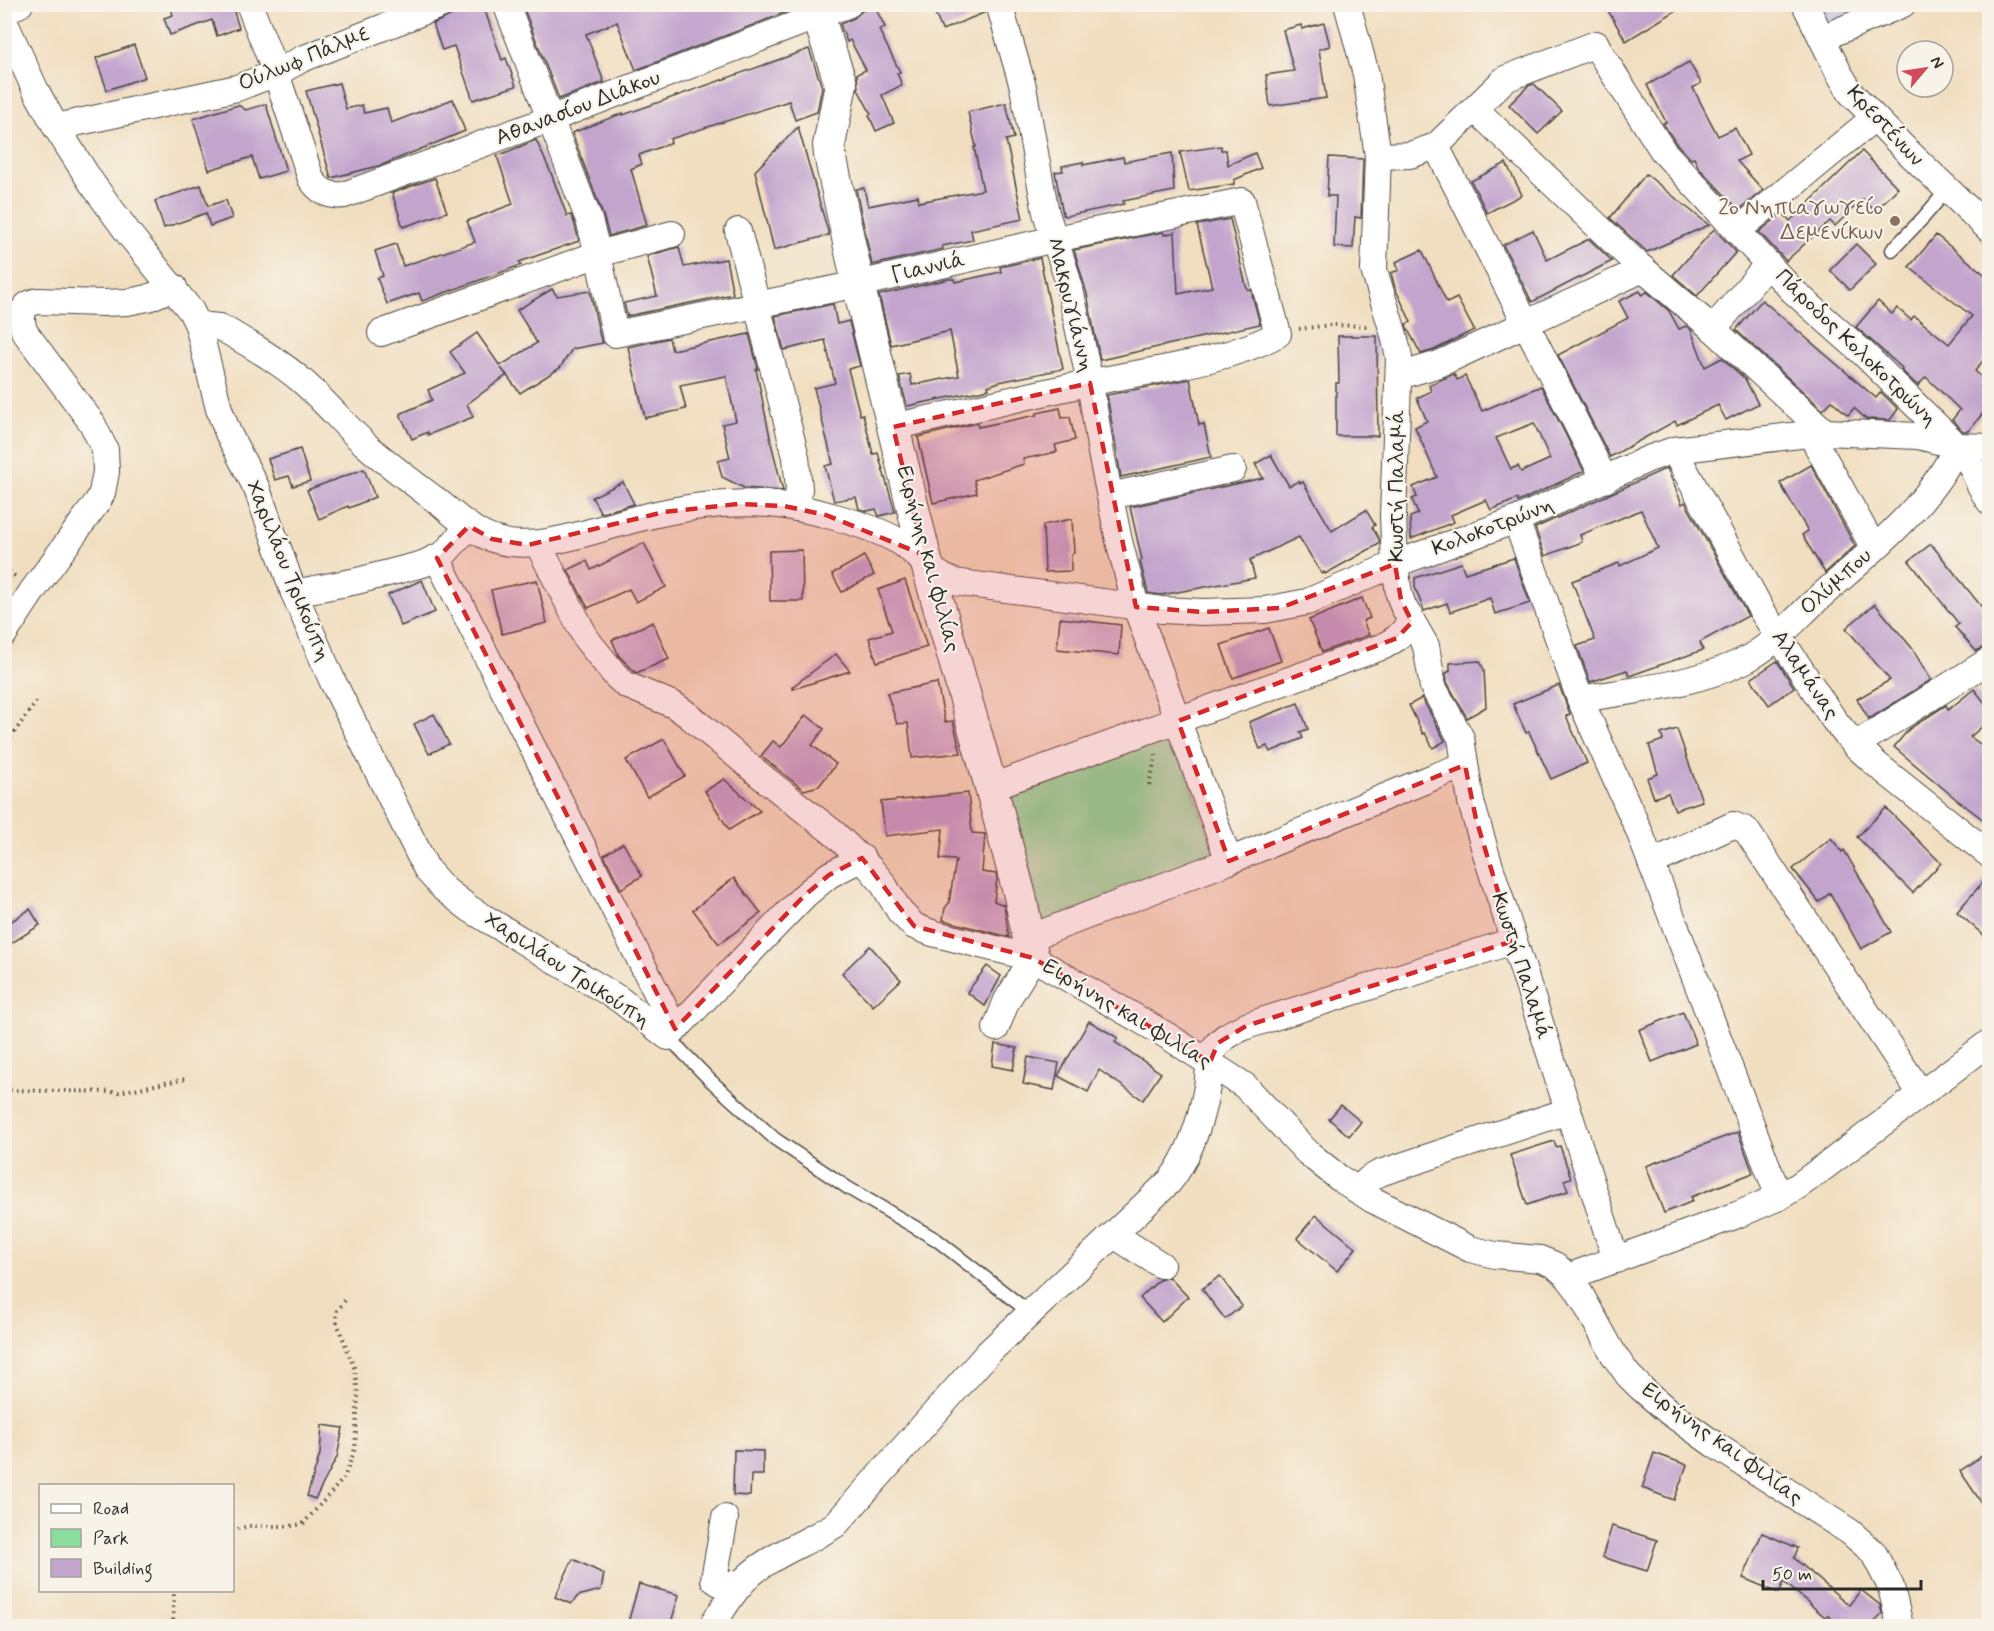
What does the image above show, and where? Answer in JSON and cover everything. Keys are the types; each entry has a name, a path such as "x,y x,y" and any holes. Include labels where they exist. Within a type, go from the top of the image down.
{"street":[{"path":"4,11 20,4"},
{"path":"249,4 276,73"},
{"name":"Ούλωφ Πάλμε","path":"56,127 237,88 443,4"},
{"path":"506,4 585,208 598,254"},
{"name":"Αθανασίου Διάκου","path":"276,73 311,179 315,186 328,195 344,195 549,119 817,10 849,4"},
{"name":"Μακρυγιάννη","path":"999,4 1023,87 1046,213 1066,274 1090,383 1110,496 1136,607 1173,723 1229,861"},
{"name":"Κωστή Παλαμά","path":"1347,4 1366,74 1378,156 1374,270 1398,352 1399,376 1393,486 1395,564 1401,600 1426,646 1433,687 1461,738 1476,819 1616,1260"},
{"name":"Κρεστένων","path":"1805,4 1845,83 1874,118 1989,230"},
{"path":"1821,38 1903,4"},
{"name":"Ειρήνης και Φιλίας","path":"817,10 841,84 829,145 858,284 928,567 991,787 1031,948 1245,1086 1308,1153 1357,1190 1470,1249 1495,1255 1545,1261 1555,1265 1568,1277 1584,1300 1614,1355 1628,1375 1641,1388 1669,1412 1715,1445 1850,1532 1873,1552 1891,1587 1900,1626"},
{"name":"Χαριλάου Τρικούπη","path":"4,21 35,89 56,127 107,206 147,258 174,287 198,325 219,409 235,448 257,489 294,594 360,739 420,858 436,882 470,909 672,1033"},
{"name":"Πάροδος Κολοκοτρώνη","path":"1475,109 1505,80 1596,44 1657,144 1792,290 1921,408 1957,446 1972,464 1989,502"},
{"path":"1378,156 1410,155 1436,146 1475,109 1643,269 1713,329 1818,432 1874,548"},
{"path":"1737,231 1874,118"},
{"path":"1436,146 1605,480"},
{"name":"Γιαννιά","path":"598,254 615,334 1242,201 1277,332"},
{"path":"738,231 796,457 799,489 796,508"},
{"path":"381,333 598,254 672,234"},
{"path":"1713,329 1767,264"},
{"path":"1399,376 1439,364 1643,269"},
{"path":"4,634 98,501 105,482 106,463 105,450 92,423 27,335 13,305 38,301 127,302 148,298 174,287"},
{"name":"Κολοκοτρώνη","path":"198,325 219,327 284,366 384,461 469,526 502,542 522,545 538,544 644,517 687,509 753,504 796,508 845,521 893,539 928,567 954,582 1136,607 1203,612 1280,608 1308,602 1395,564 1516,520 1648,459 1674,450 1818,432 1918,436 1957,446 1989,447"},
{"path":"893,427 1227,355 1264,342 1278,334 1277,332"},
{"name":"Ολύμπου","path":"1580,699 1653,687 1710,673 1745,660 1760,651 1874,548 1933,486 1957,446"},
{"name":"Αλαμάνας","path":"1674,450 1748,587 1824,706 1855,745 1989,855"},
{"path":"1110,496 1233,469"},
{"path":"1516,520 1580,699 1632,814 1779,1197"},
{"path":"294,594 385,575 437,558 449,549 469,526"},
{"path":"538,544 587,640 616,676 626,685 674,705 688,715 835,834 862,858 882,882 900,912 914,926 932,933 1031,948 1229,861 1465,765"},
{"path":"437,558 672,1033 805,895 829,875 862,858"},
{"path":"991,787 1384,646 1397,638 1412,622"},
{"path":"1855,745 1989,660"},
{"path":"1651,863 1733,825 1746,830 1921,1094"},
{"path":"712,1626 741,1583 773,1559 836,1524 966,1376 1029,1312 1170,1181 1184,1160 1200,1117 1210,1062 1218,1043 1246,1026 1513,941"},
{"path":"996,1028 1031,948"},
{"path":"1568,1277 1748,1211 1779,1197 1798,1186 1989,1042"},
{"path":"1357,1190 1380,1173 1568,1112"},
{"path":"1114,1235 1161,1265"},
{"path":"724,1518 714,1580 718,1584 725,1585 741,1583"}],"lane":[{"path":"1892,250 1947,190"},
{"path":"672,1033 710,1080 775,1139 848,1188 938,1240 1029,1312"}],"path":[{"path":"1277,332 1330,325 1392,326"},
{"path":"4,747 38,699"},
{"path":"1149,785 1158,746 1173,723"},
{"path":"4,1090 119,1092 186,1079"},
{"path":"234,1531 248,1526 303,1524 344,1478 355,1449 358,1395 355,1370 336,1320 337,1311 346,1299"},
{"path":"173,1626 174,1592"}],"highlighted area":[{"path":"1090,383 1136,607 1203,612 1280,608 1395,564 1401,600 1412,622 1397,638 1178,721 1229,861 1465,765 1476,819 1513,941 1246,1026 1218,1043 1210,1062 1033,958 914,926 862,858 829,875 805,895 675,1029 437,558 469,526 492,539 528,545 664,512 738,504 784,506 826,515 924,555 893,427"}],"shaded area":[{"path":"1810,5 1883,5 1823,29"}],"green space":[{"path":"1174,734 1217,857 1042,923 1010,792"}],"building":[{"path":"170,4 234,4 239,28 217,36 212,20 170,35 164,18 173,15"},
{"path":"522,4 797,4 797,8 636,70 617,22 586,34 604,82 559,99"},
{"path":"931,4 984,4 986,12 942,30"},
{"path":"1604,4 1687,4 1626,41"},
{"path":"458,5 483,5 502,60 506,58 516,86 473,100 454,46 442,50 433,24 454,14"},
{"path":"874,5 885,27 879,30 900,72 897,73 902,85 882,95 894,123 876,131 869,115 871,114 858,89 857,74 866,70 850,40 847,42 840,24"},
{"path":"1324,23 1330,46 1319,49 1326,98 1270,106 1266,75 1294,71 1283,30 1301,25 1302,29"},
{"path":"134,45 145,77 107,90 96,58"},
{"path":"809,49 822,87 817,112 795,120 789,101 670,139 671,143 639,155 642,164 631,169 647,225 609,236 572,133 623,113 623,115"},
{"path":"1689,62 1701,83 1693,88 1718,136 1735,128 1749,155 1737,161 1763,190 1739,210 1699,168 1694,158 1691,159 1675,142 1663,123 1666,122 1647,85"},
{"path":"339,83 346,109 362,105 364,113 387,108 391,123 453,99 465,131 382,165 331,178 306,91"},
{"path":"1534,84 1562,111 1538,134 1509,105 1528,86"},
{"path":"1006,103 1014,138 1006,140 1023,219 971,230 973,240 872,265 856,189 864,188 868,206 918,196 919,202 983,190 968,112"},
{"path":"266,104 286,171 259,179 252,157 209,170 193,119 238,105 246,110"},
{"path":"798,127 829,235 774,250 755,171"},
{"path":"536,140 567,216 571,215 574,222 579,241 519,262 521,265 422,301 419,293 387,304 377,278 383,276 375,251 396,244 403,266 475,242 467,221 513,204 497,156"},
{"path":"1221,146 1221,150 1226,150 1228,165 1255,153 1261,168 1234,180 1234,184 1189,191 1180,152"},
{"path":"1862,151 1898,188 1875,211 1863,199 1835,226 1830,221 1786,261 1759,232 1783,213 1790,221"},
{"path":"1172,153 1174,191 1123,201 1124,204 1063,215 1055,172 1063,171 1062,166 1083,162 1083,165 1123,157 1124,162"},
{"path":"1329,157 1363,159 1361,218 1355,217 1353,248 1334,247 1336,196 1327,196"},
{"path":"1506,163 1522,195 1487,213 1471,181"},
{"path":"1646,174 1709,225 1647,252 1610,218"},
{"path":"435,178 447,212 403,227 392,193"},
{"path":"201,185 208,206 226,200 232,218 210,226 206,213 164,228 155,201"},
{"path":"1230,219 1246,286 1248,290 1251,290 1260,324 1100,360 1087,294 1074,250 1163,232 1164,235 1175,232 1178,294 1212,287 1197,225"},
{"path":"1714,229 1736,252 1697,296 1673,275"},
{"path":"1533,230 1547,260 1589,239 1612,261 1532,302 1503,245"},
{"path":"1936,235 1989,278 1989,353 1975,371 1989,384 1989,406 1968,431 1963,431 1952,420 1960,410 1926,377 1918,386 1901,370 1902,368 1856,327 1878,301 1892,314 1897,308 1911,320 1914,316 1949,344 1972,316 1909,267"},
{"path":"1856,244 1876,264 1850,290 1830,270"},
{"path":"679,247 684,267 726,259 733,294 627,316 624,303 657,296 647,256"},
{"path":"1422,250 1447,303 1457,298 1474,330 1421,354 1407,328 1406,324 1411,322 1395,288 1391,273 1399,270 1396,262"},
{"path":"1040,258 1063,369 999,382 988,386 989,389 907,406 899,376 910,374 912,385 959,376 950,331 891,345 879,295 949,279 954,279 955,282 1001,272 1000,267"},
{"path":"552,289 557,296 590,291 603,343 572,349 560,368 520,393 507,375 467,404 473,417 412,439 400,414 432,400 428,390 465,373 450,352 477,333 500,366 537,343 517,310"},
{"path":"1640,291 1642,295 1647,292 1669,311 1679,329 1686,326 1691,330 1705,367 1722,358 1745,379 1758,404 1726,420 1718,405 1677,425 1675,421 1610,457 1558,355 1628,318 1619,301"},
{"path":"1762,300 1876,398 1881,392 1898,409 1890,420 1866,419 1854,408 1848,415 1832,401 1823,410 1736,330"},
{"path":"833,304 837,324 849,321 860,366 848,369 860,415 863,414 873,454 878,453 895,512 879,516 876,509 867,511 859,509 856,497 834,501 825,466 833,464 814,388 835,383 825,340 784,350 775,316"},
{"path":"749,334 783,491 744,488 722,477 718,461 730,458 722,424 736,421 726,376 680,385 686,409 645,418 628,347 669,338 672,350"},
{"path":"1338,336 1377,336 1378,436 1336,436 1336,383 1339,383"},
{"path":"1454,374 1457,380 1465,376 1482,411 1541,386 1584,471 1518,502 1517,499 1491,510 1486,500 1451,515 1454,522 1411,539 1410,517 1418,514 1412,499 1417,497 1413,487 1437,477 1415,427 1427,421 1417,398 1431,391 1429,385","holes":["1534,423 1550,459 1521,472 1518,466 1511,469 1496,438"]},
{"path":"1190,379 1199,425 1204,424 1211,457 1121,477 1107,395"},
{"path":"1060,408 1062,418 1070,417 1075,440 1055,445 1057,452 1023,459 1024,464 974,480 977,493 933,503 918,437 977,423 978,427 1037,415 1037,413"},
{"path":"300,449 310,481 293,486 289,476 275,480 268,459"},
{"path":"1271,455 1289,486 1299,481 1303,482 1332,531 1366,510 1375,525 1372,527 1379,539 1379,544 1322,574 1299,537 1250,560 1255,578 1161,595 1148,593 1130,507 1263,478 1255,464"},
{"path":"1811,465 1855,546 1825,573 1802,535 1808,531 1780,483"},
{"path":"1667,468 1682,504 1685,502 1748,616 1700,642 1703,650 1629,676 1627,670 1590,682 1577,646 1595,640 1572,581 1619,563 1620,566 1658,548 1641,510 1580,535 1582,542 1545,556 1535,528"},
{"path":"364,469 375,497 319,519 307,490"},
{"path":"623,482 634,504 601,513 592,497"},
{"path":"1072,519 1074,553 1071,554 1071,571 1045,572 1043,525"},
{"path":"644,543 666,587 636,602 629,589 588,608 568,570 587,561 591,570"},
{"path":"1931,544 1989,616 1989,645 1976,651 1955,627 1959,624 1909,561"},
{"path":"802,550 803,601 770,601 769,551"},
{"path":"864,556 874,575 842,592 832,574"},
{"path":"1514,558 1530,603 1495,614 1490,598 1450,612 1447,603 1424,611 1415,587 1415,578 1461,563 1465,573"},
{"path":"422,580 435,612 401,626 388,595"},
{"path":"537,580 547,623 502,634 491,590"},
{"path":"905,580 927,647 877,662 869,638 892,631 878,590"},
{"path":"1362,598 1370,618 1363,621 1369,635 1322,652 1309,620"},
{"path":"1875,604 1912,648 1931,680 1869,719 1857,699 1890,680 1846,628"},
{"path":"1060,618 1121,625 1119,655 1057,649"},
{"path":"653,622 669,659 636,673 619,656 612,640"},
{"path":"1269,628 1281,661 1233,678 1221,645"},
{"path":"836,654 850,671 793,689 792,687"},
{"path":"1480,661 1484,670 1486,707 1467,718 1447,682 1446,673 1450,671 1450,663"},
{"path":"1777,661 1794,687 1769,705 1751,679"},
{"path":"937,683 945,722 953,721 961,753 912,758 908,723 897,724 887,693"},
{"path":"1559,685 1570,714 1566,716 1587,763 1551,779 1513,704"},
{"path":"1974,689 1989,708 1989,721 1970,737 1989,750 1989,824 1894,747 1909,729 1946,705 1948,710"},
{"path":"1422,698 1445,741 1433,748 1425,733 1423,734 1409,705"},
{"path":"1298,703 1308,729 1300,732 1303,738 1270,752 1267,746 1260,749 1249,722"},
{"path":"434,714 449,744 429,754 414,724"},
{"path":"806,715 824,729 812,745 836,764 819,786 804,790 761,756 773,741 781,747"},
{"path":"1677,729 1702,801 1675,810 1668,793 1654,798 1647,778 1658,774 1649,745 1663,740 1661,734"},
{"path":"664,739 685,776 647,797 626,760"},
{"path":"724,779 760,811 729,830 705,791"},
{"path":"968,793 972,833 985,834 982,872 996,874 994,901 1004,905 1009,937 943,920 945,908 949,903 956,860 940,859 943,829 885,836 881,802"},
{"path":"1886,808 1941,863 1913,893 1857,837"},
{"path":"1831,838 1842,852 1844,850 1891,932 1861,949 1830,893 1819,902 1793,869"},
{"path":"623,843 642,876 621,889 604,855"},
{"path":"1989,875 1989,940 1957,912"},
{"path":"734,878 761,913 719,944 693,910"},
{"path":"30,909 40,925 4,948 4,926"},
{"path":"870,946 901,980 873,1006 842,973"},
{"path":"987,966 1001,976 985,1006 967,992"},
{"path":"1683,1012 1696,1044 1652,1062 1639,1030"},
{"path":"1089,1021 1118,1038 1115,1042 1161,1073 1143,1100 1099,1070 1088,1092 1058,1076"},
{"path":"995,1044 1017,1048 1013,1070 992,1066"},
{"path":"1028,1057 1059,1063 1054,1090 1023,1084"},
{"path":"1341,1105 1361,1122 1349,1136 1329,1119"},
{"path":"1738,1132 1753,1173 1691,1197 1693,1201 1664,1213 1646,1166"},
{"path":"1554,1141 1556,1147 1560,1146 1571,1178 1564,1180 1568,1191 1527,1205 1510,1155"},
{"path":"1316,1215 1356,1248 1337,1271 1297,1238"},
{"path":"1220,1276 1242,1306 1225,1319 1202,1289"},
{"path":"1169,1277 1188,1297 1162,1322 1140,1298 1159,1280"},
{"path":"322,1425 343,1428 337,1457 315,1499 307,1496 320,1454"},
{"path":"734,1450 763,1451 763,1475 751,1475 750,1496 733,1495"},
{"path":"1989,1451 1989,1514 1960,1471"},
{"path":"1654,1453 1687,1465 1674,1500 1642,1488"},
{"path":"1612,1526 1657,1540 1647,1571 1602,1557"},
{"path":"1762,1533 1798,1548 1794,1558 1849,1605 1861,1590 1880,1605 1882,1613 1871,1626 1841,1626 1827,1615 1825,1617 1784,1582 1779,1593 1743,1578"},
{"path":"573,1559 604,1574 601,1590 578,1596 571,1604 555,1597"},
{"path":"639,1584 679,1595 670,1626 627,1626"}],"place":[{"name":"2ο Νηπιαγωγείο Δεμενίκων","path":"1895,221"}]}
